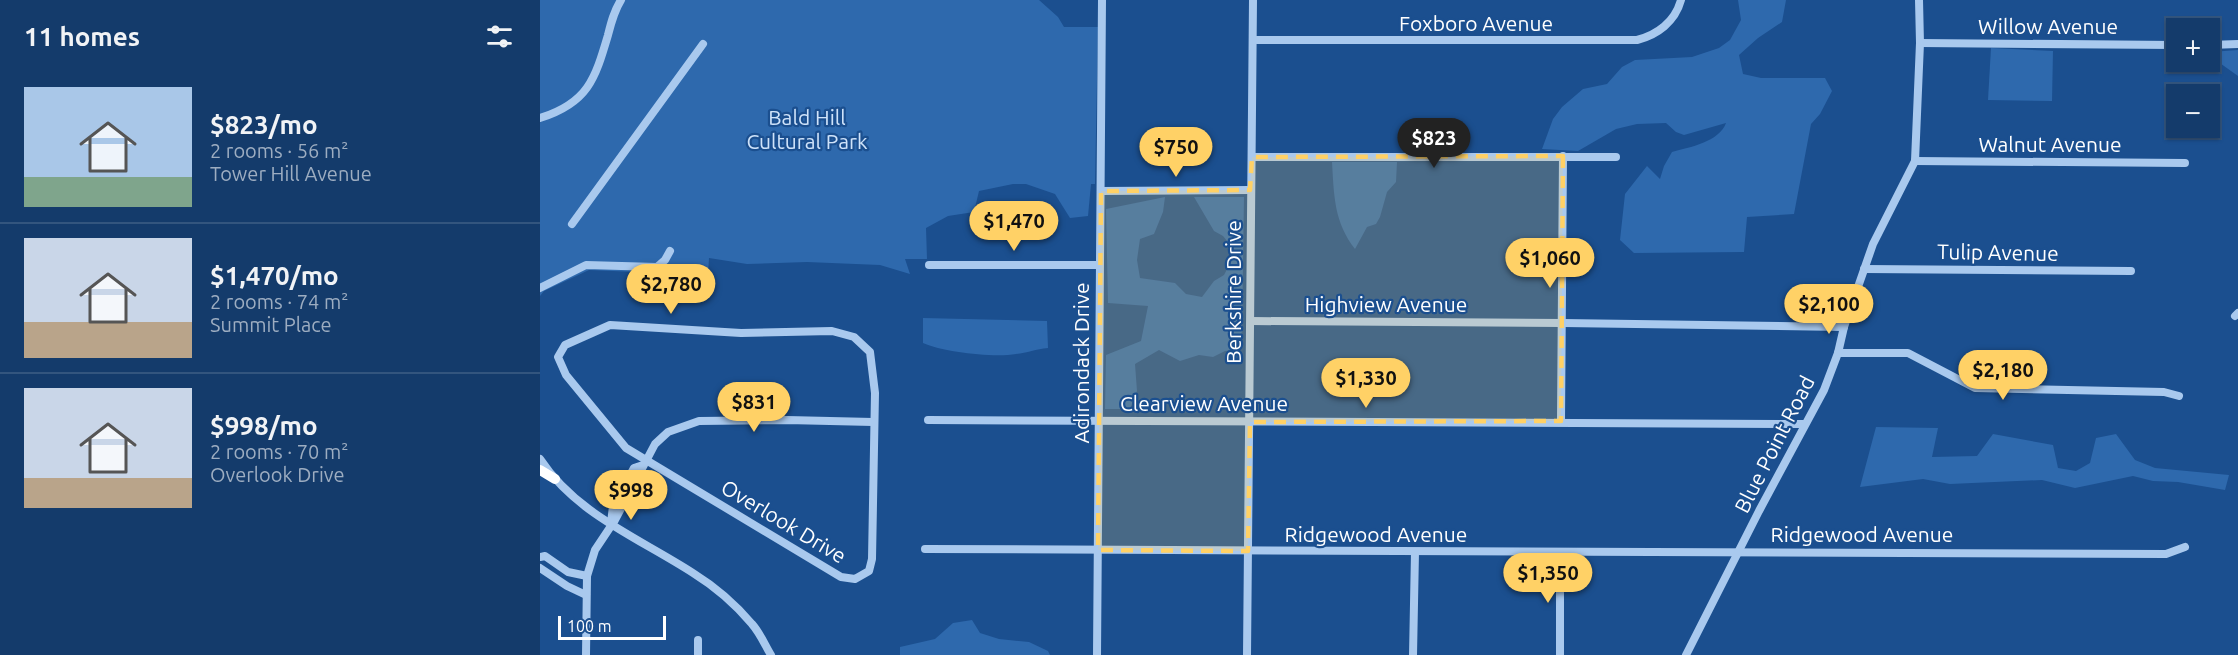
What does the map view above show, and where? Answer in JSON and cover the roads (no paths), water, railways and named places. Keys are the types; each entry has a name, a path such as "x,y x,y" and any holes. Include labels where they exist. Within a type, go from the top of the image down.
{"highway":[{"path":"540,470 555,479"}],"street":[{"path":"540,118 573,102 587,90 596,75 615,10 621,0"},
{"name":"Adirondack Drive","path":"1097,655 1102,0"},
{"name":"Berkshire Drive","path":"1247,655 1253,0"},
{"name":"Foxboro Avenue","path":"1253,40 1636,40 1647,38 1666,26 1681,0"},
{"name":"Blue Point Road","path":"1686,655 1804,424 1824,390 1873,244 1915,161 1920,43 1919,0"},
{"name":"Willow Avenue","path":"1920,43 2166,45"},
{"path":"572,224 703,44"},
{"path":"2220,45 2238,44"},
{"path":"1561,421 1563,156"},
{"path":"1252,157 1616,156"},
{"name":"Walnut Avenue","path":"1915,161 2185,163"},
{"path":"1101,191 1250,190"},
{"path":"540,288 586,265 657,267 670,251"},
{"path":"929,265 1099,265"},
{"name":"Tulip Avenue","path":"1864,270 2131,271"},
{"name":"Highview Avenue","path":"1251,321 1844,327"},
{"name":"Overlook Drive","path":"610,325 741,333 832,331 854,337 870,352 874,393 873,422 872,559 869,572 855,579 841,577 645,462 626,448 566,375 558,357 565,345 610,325"},
{"path":"1838,353 1908,353 1975,388 2164,392 2179,396"},
{"name":"Clearview Avenue","path":"928,420 1561,421 1804,424"},
{"path":"586,655 587,576 595,550 616,521 641,479 645,462 654,444 668,432 699,421 873,422"},
{"path":"540,459 555,479 574,498 616,521 694,573 728,600 753,624 771,655"},
{"path":"616,521 613,506 634,468 645,462"},
{"name":"Ridgewood Avenue","path":"925,549 2166,554 2185,547"},
{"path":"1413,655 1415,552"},
{"path":"1560,553 1560,655"},
{"path":"540,557 545,556 568,572 587,576"},
{"path":"540,568 567,586 586,595"},
{"path":"698,640 698,655"}],"park label":[{"name":"Bald Hill Cultural Park","path":"807,129"}]}
